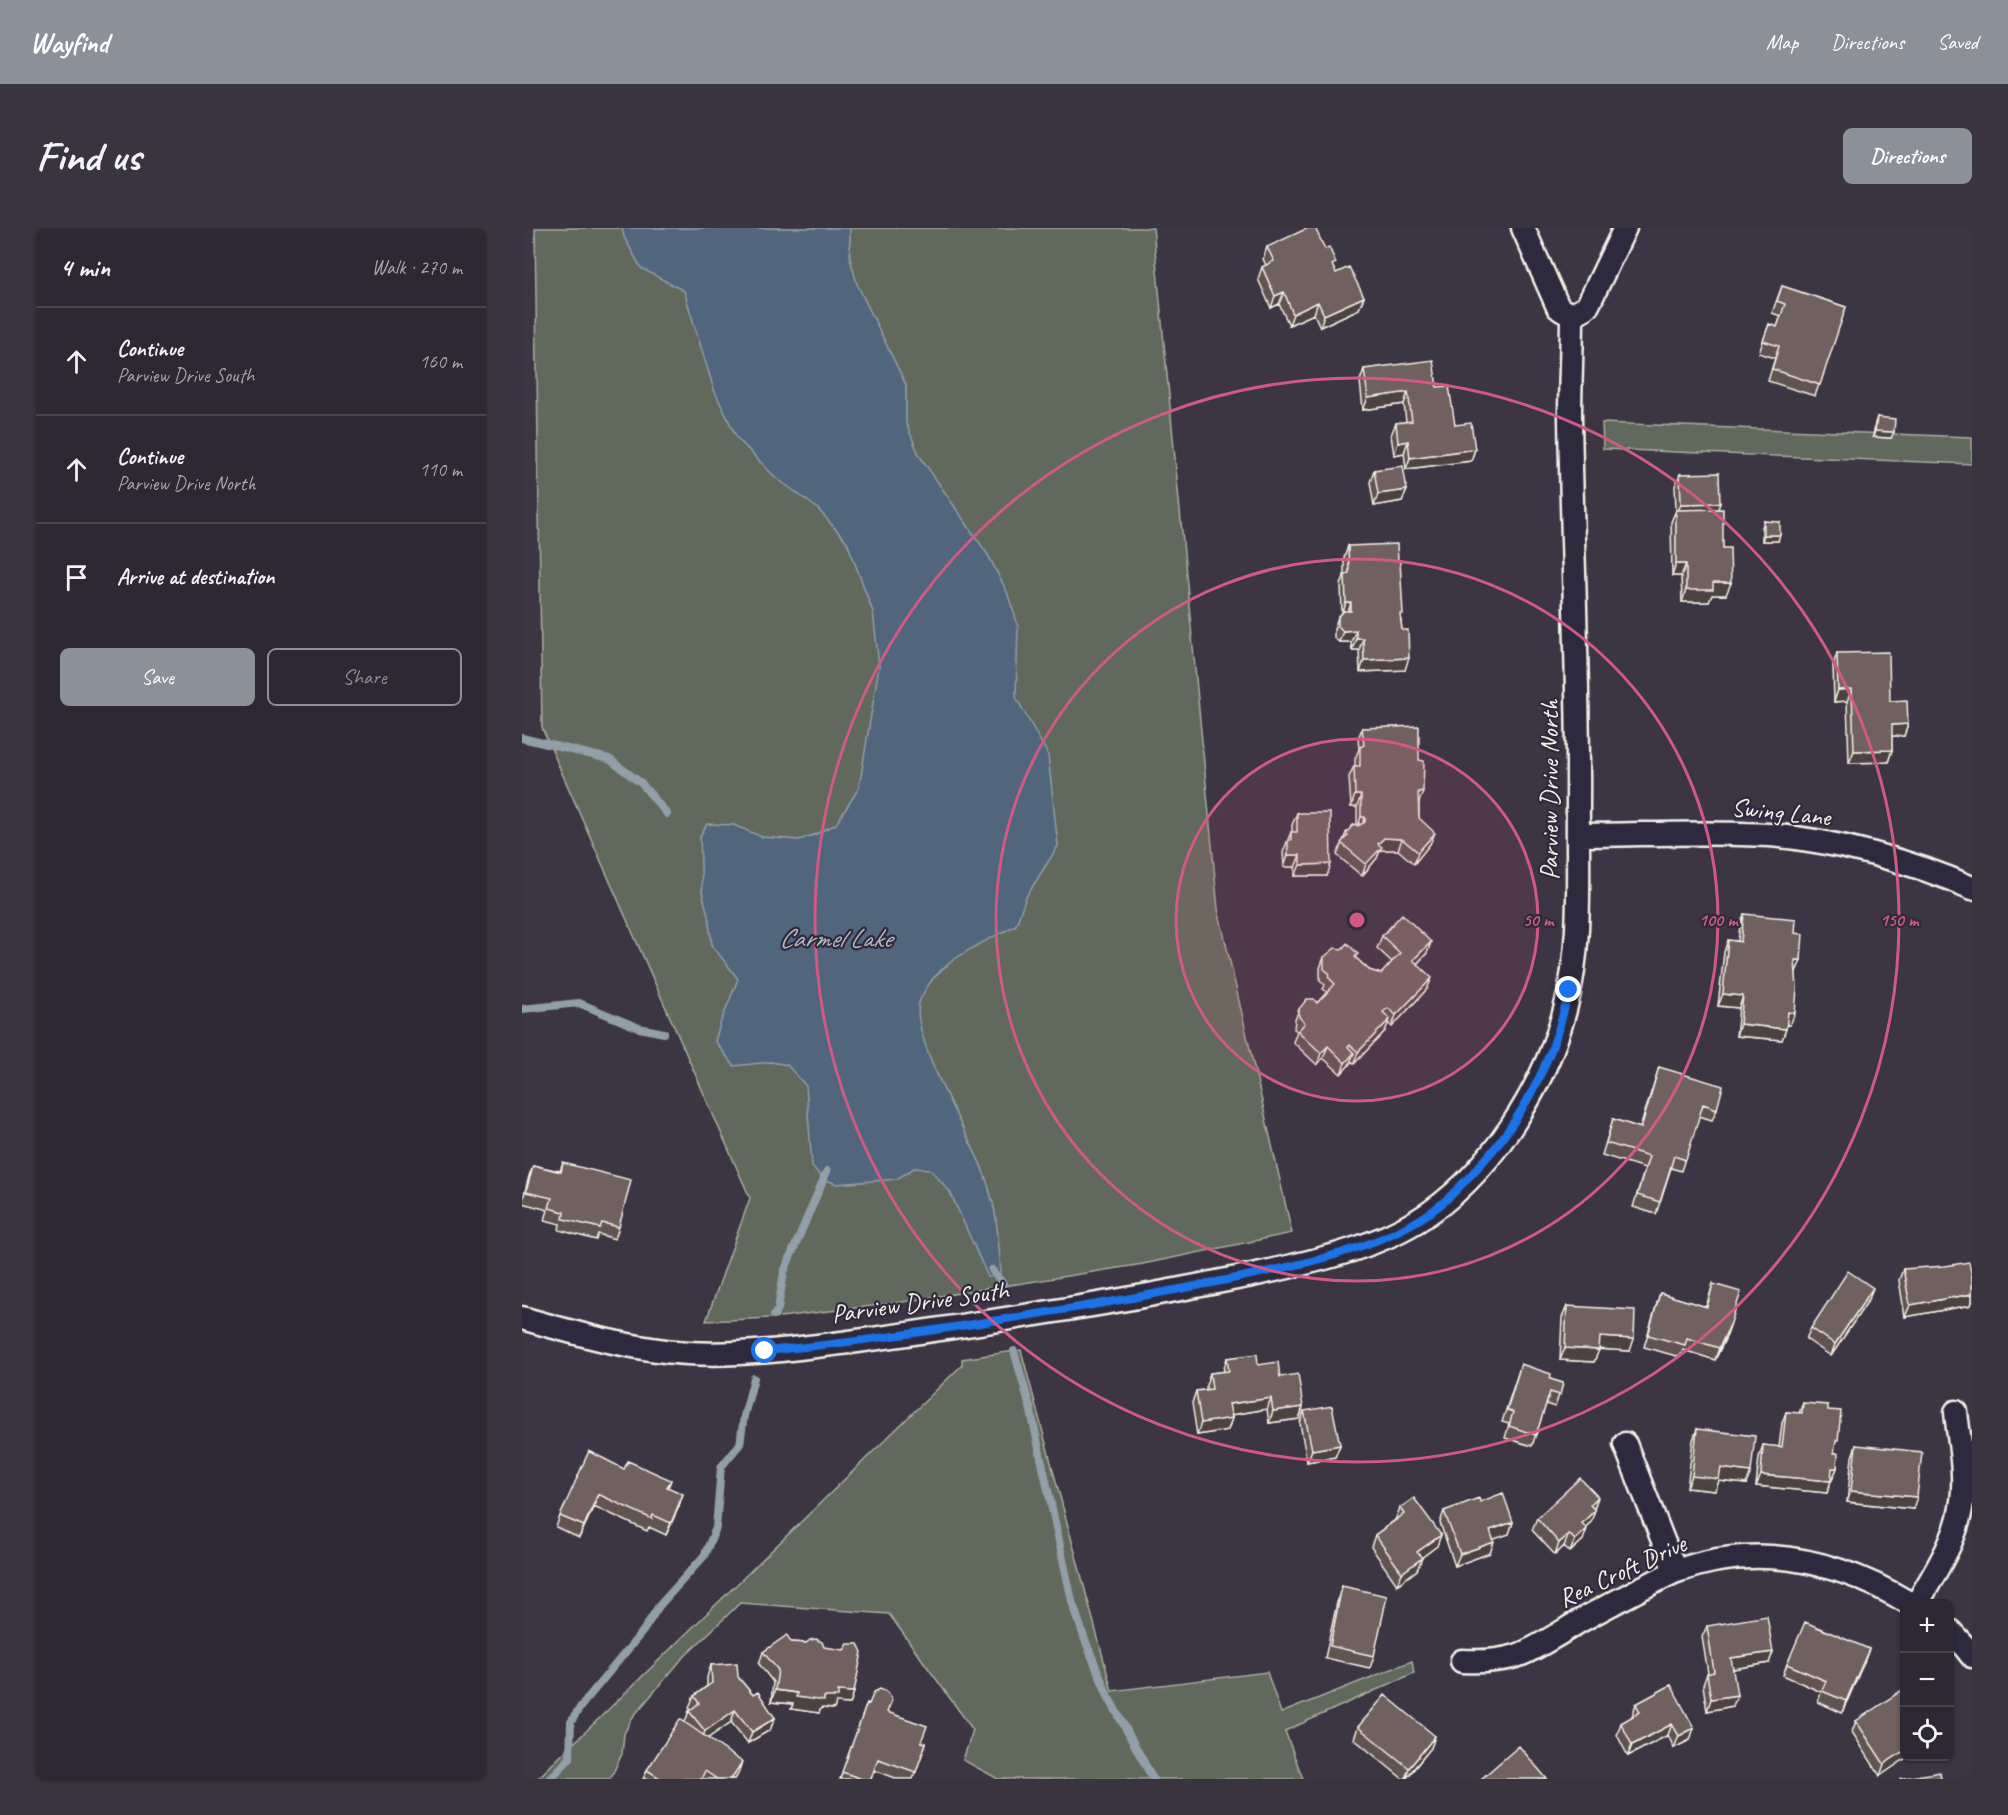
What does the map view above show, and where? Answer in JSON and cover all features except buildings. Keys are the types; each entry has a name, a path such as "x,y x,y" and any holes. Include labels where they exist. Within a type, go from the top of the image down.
{"street":[{"path":"1523,228 1558,307 1564,312 1576,313 1588,305 1625,228"},
{"name":"Parview Drive North","path":"1324,1257 1372,1242 1412,1224 1432,1212 1451,1196 1482,1164 1513,1125 1526,1104 1549,1059 1565,1010 1573,970 1577,916 1578,731 1570,414 1576,313"},
{"name":"Swing Lane","path":"1578,835 1716,834 1768,835 1800,839 1852,848 1972,888"},
{"name":"Parview Drive South","path":"522,1318 633,1345 686,1353 740,1353 812,1347 903,1335 1150,1296 1262,1273 1324,1257"},
{"path":"1920,1599 1949,1545 1962,1502 1963,1487 1956,1412"},
{"path":"1624,1444 1675,1571"},
{"name":"Rea Croft Drive","path":"1462,1661 1484,1662 1518,1655 1675,1571 1705,1563 1746,1557 1788,1558 1843,1571 1887,1589 1903,1599"},
{"path":"1954,1635 1972,1656"}],"green space":[{"path":"535,228 1153,228 1218,909 1292,1233 1143,1264 896,1303 772,1318 706,1321 750,1198 542,728"},
{"path":"1602,423 1972,437 1972,464 1603,449"},
{"path":"1021,1350 1112,1691 1267,1672 1281,1713 1412,1661 1414,1673 1285,1731 1303,1779 998,1779 963,1760 973,1730 889,1614 740,1603 681,1660 632,1718 624,1734 622,1754 610,1779 537,1779 962,1365 962,1359"}],"water":[{"name":"Carmel Lake","path":"622,228 850,228 850,258 857,284 906,385 906,423 919,455 988,555 1007,592 1018,625 1016,697 1048,755 1058,846 1026,897 1016,925 974,947 948,964 928,986 920,1000 918,1014 929,1056 989,1187 999,1244 1001,1273 996,1276 988,1277 950,1192 930,1169 914,1168 897,1179 837,1184 823,1179 812,1166 806,1086 787,1065 771,1062 734,1066 715,1041 738,979 712,945 702,892 700,836 707,824 734,825 762,837 799,840 836,824 859,788 879,666 873,612 847,542 817,508 775,477 737,438 714,390 684,291 641,268 624,237"}],"waterway":[{"path":"522,738 609,759 641,783 667,814"},
{"path":"522,1009 579,1003 639,1028 664,1033"},
{"path":"774,1315 778,1309 784,1272 827,1171"},
{"path":"992,1270 1003,1284"},
{"path":"1014,1351 1030,1407 1072,1601 1108,1696 1153,1779"},
{"path":"550,1779 570,1758 571,1722 581,1706 643,1631 659,1606 704,1556 716,1528 721,1467 740,1444 744,1416 754,1378"}],"route":[{"path":"765,1351 903,1335 1150,1296 1306,1263 1372,1242 1412,1224 1448,1199 1482,1164 1513,1125 1549,1059 1569,990"}]}
